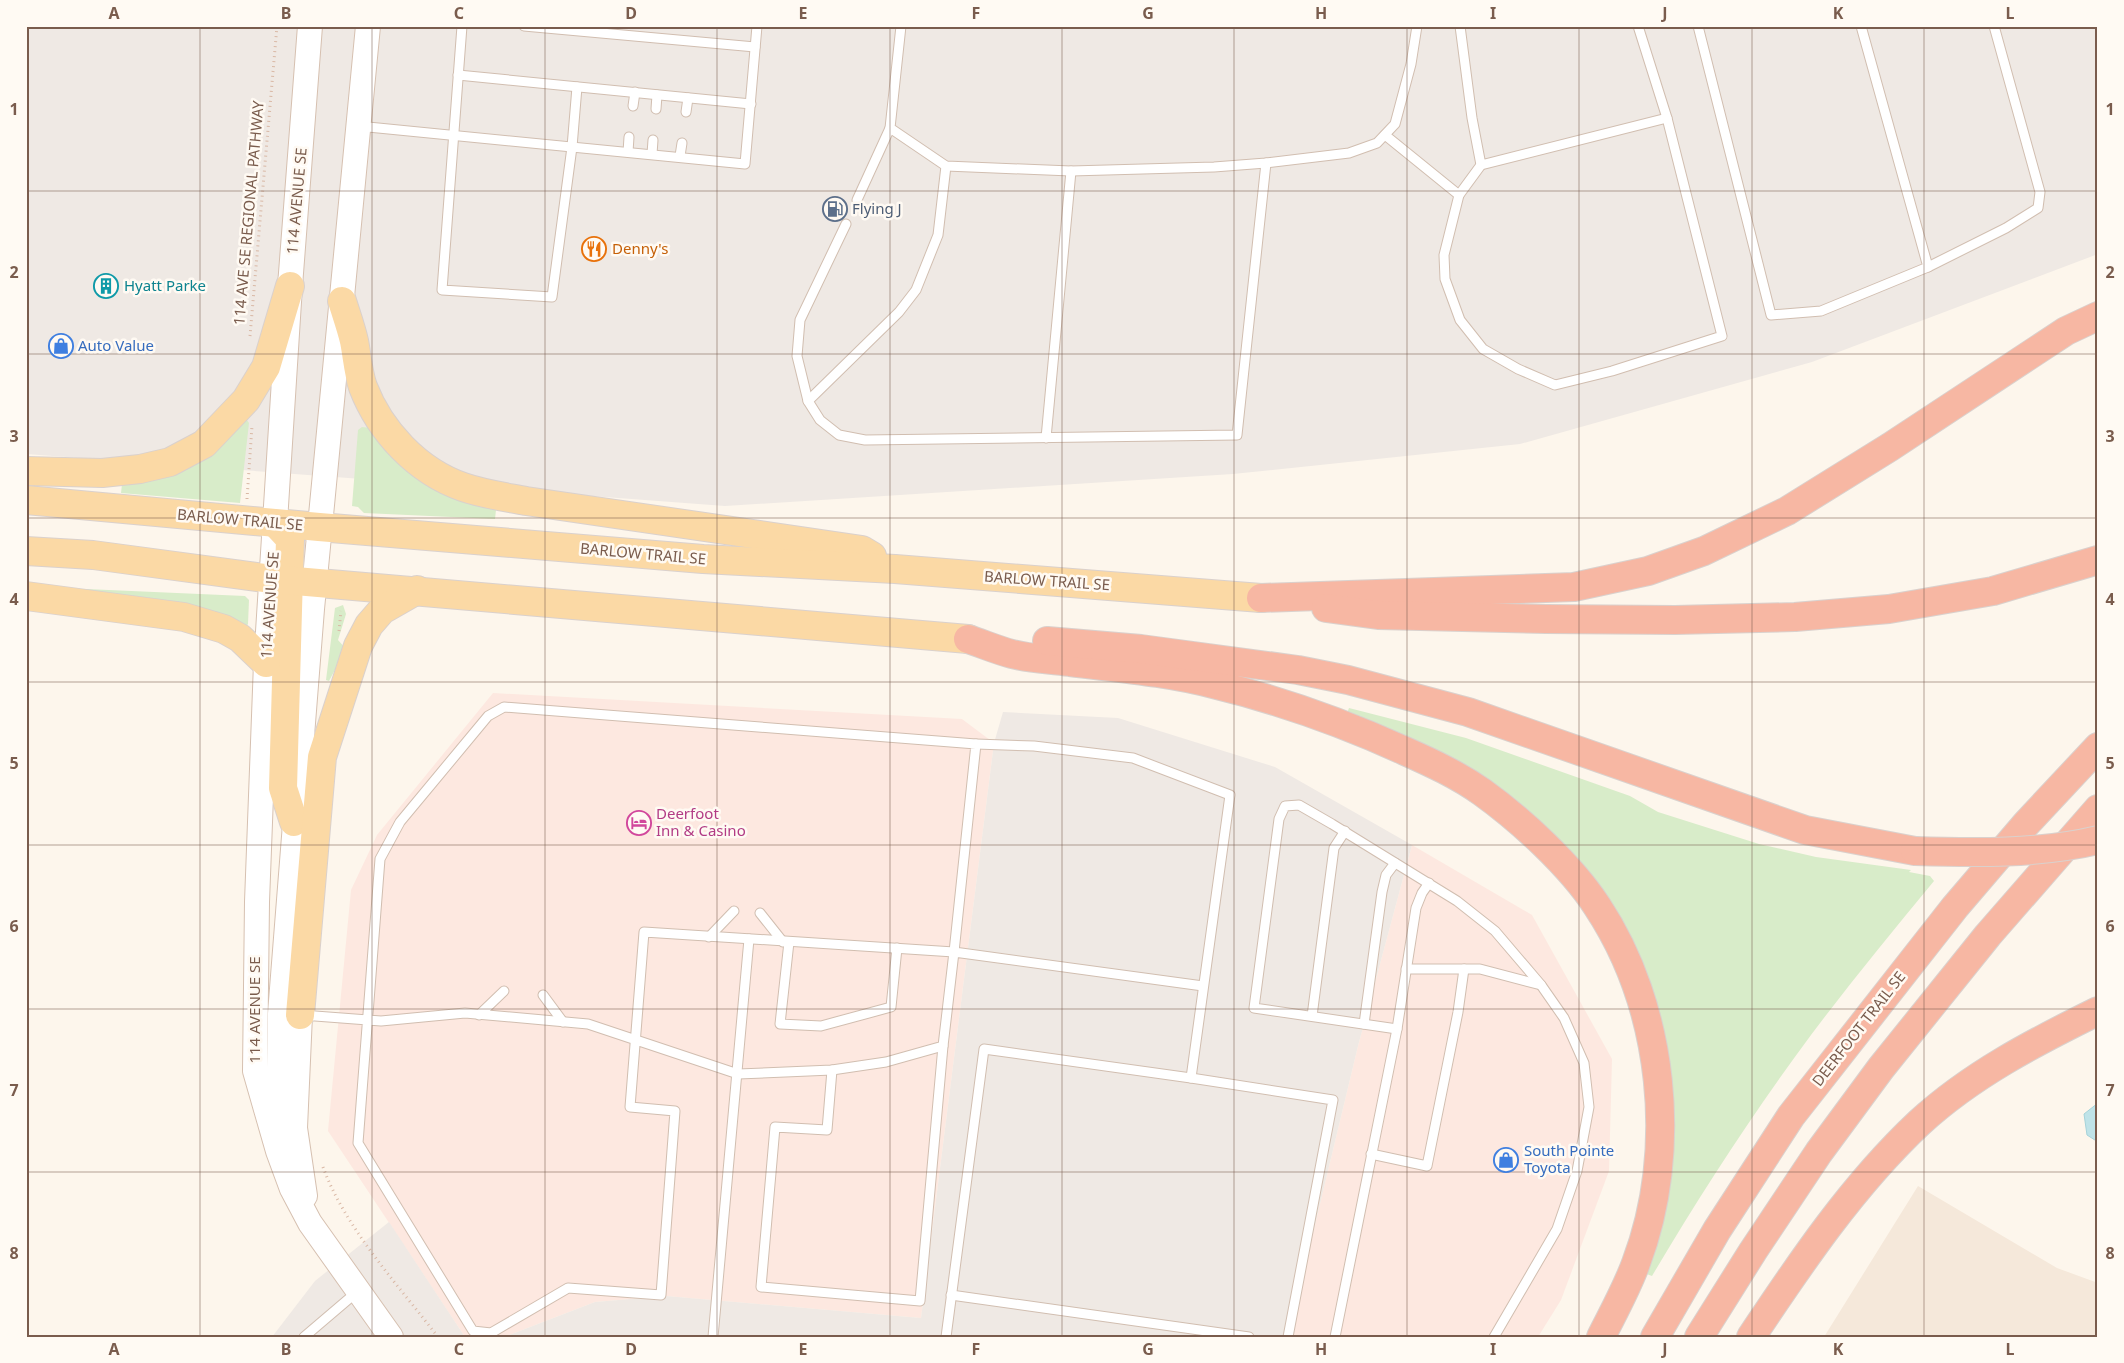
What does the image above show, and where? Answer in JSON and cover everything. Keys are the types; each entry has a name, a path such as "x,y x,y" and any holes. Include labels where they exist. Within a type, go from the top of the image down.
{"highway":[{"path":"1261,598 1574,587 1648,571 1704,551 1787,511 2066,331 2098,316"},
{"path":"1261,598 1378,615 1613,620 1795,617 1890,609 1993,591 2098,560"},
{"path":"968,639 1011,637 1141,649 1298,670 1348,680 1468,712 1805,830 1915,850 1985,851 2032,849 2098,840"},
{"path":"968,639 1014,654 1138,670 1211,683 1270,700 1344,725 1444,769 1481,791 1521,823 1575,878 1597,906 1631,969 1642,1002 1652,1044 1660,1117 1655,1185 1646,1229 1636,1264 1601,1337"},
{"name":"DEERFOOT TRAIL SE","path":"1655,1337 1717,1230 1791,1116 1955,907 2026,824 2098,747"},
{"path":"1699,1337 1752,1251 1819,1152 1882,1068 1988,934 2098,808"},
{"path":"1751,1337 1807,1255 1847,1202 1920,1122 1989,1070 2044,1037 2098,1011"}],"main road":[{"name":"114 AVENUE SE","path":"276,524 290,286 310,26"},
{"name":"114 AVENUE SE","path":"371,33 358,126 319,528 292,580 266,662 257,902 255,1071 278,1151 292,1189 310,1222 391,1337"},
{"path":"26,471 102,473 140,469 170,462 204,444 246,400 266,367 290,286"},
{"path":"342,301 354,339 362,384 374,413 393,438 413,458 461,486 491,495 862,550 895,569"},
{"name":"BARLOW TRAIL SE","path":"26,500 319,528 703,558 895,569 1261,598"},
{"path":"276,524 290,539 292,580 283,788 294,822"},
{"path":"26,551 93,555 292,580 968,639"},
{"path":"310,1222 295,1128 300,1015 322,757 358,646 369,625 382,610 417,590"},
{"path":"26,596 184,617 224,629 240,638 266,662"},
{"name":"114 AVENUE SE","path":"278,1151 280,1014 294,822"}],"lane":[{"path":"462,26 442,290 552,297 572,147 577,86"},
{"path":"524,26 756,47"},
{"path":"358,126 680,156 745,164 757,26"},
{"path":"858,200 890,128 901,26"},
{"path":"890,128 946,166 1071,171 1266,163 1349,153 1377,143 1395,124 1417,26"},
{"path":"1460,26 1472,118 1481,165"},
{"path":"1638,26 1667,118 1722,336 1612,370 1554,385 1518,369 1483,349 1460,320 1445,279 1444,255 1458,195 1481,165 1667,118"},
{"path":"1698,26 1770,315 1821,311 1928,267 2006,228 2038,208 2040,192 1994,26"},
{"path":"1861,26 1928,267"},
{"path":"458,75 751,104"},
{"path":"633,106 635,92"},
{"path":"656,109 658,95"},
{"path":"686,112 688,98"},
{"path":"1385,135 1458,195"},
{"path":"628,152 629,137"},
{"path":"652,154 653,140"},
{"path":"680,156 682,143"},
{"path":"846,224 800,320 797,356 808,401 820,420 839,434 865,440 1237,435 1266,163"},
{"path":"808,401 898,312 916,290 938,235 946,166"},
{"path":"1046,438 1071,171"},
{"path":"1191,1078 1204,986 1230,795 1133,758 1053,748 976,744 504,707 488,716 400,822 380,859 358,1143 473,1331 491,1332 568,1288 661,1295 675,1111 630,1107 644,932 954,952 1204,986"},
{"path":"832,1070 827,1130 775,1127 761,1287 920,1301 942,1046 976,744"},
{"path":"1397,1029 1254,1008 1279,818 1285,806 1298,805 1345,831 1457,901 1495,931 1541,984 1564,1018 1584,1063 1589,1107 1577,1172 1557,1229 1494,1337"},
{"path":"1312,1016 1334,848 1345,831"},
{"path":"1364,1024 1382,892 1386,875 1395,863"},
{"path":"1335,1337 1397,1029 1416,908 1422,893 1429,883"},
{"path":"708,936 734,912"},
{"path":"760,913 786,942 780,1024 821,1026 891,1007 897,948"},
{"path":"713,1337 750,940"},
{"path":"1406,969 1480,969 1541,984"},
{"path":"1371,1154 1427,1166 1458,1012 1464,969"},
{"path":"479,1014 504,991"},
{"path":"544,995 563,1022"},
{"path":"300,1015 368,1020 465,1013 588,1024 738,1074 832,1070 886,1062 942,1046"},
{"path":"946,1337 984,1049 1333,1100 1288,1337"},
{"path":"304,1337 358,1291"},
{"path":"951,1295 1249,1337"}],"path":[{"name":"114 AVE SE REGIONAL PATHWAY","path":"249,342 277,26"},
{"path":"247,501 252,420"},
{"path":"322,1162 340,1204 359,1233 438,1337"}],"shaded area":[{"path":"26,26 2098,26 2098,254 1812,362 1520,444 1233,474 725,506 26,454"},
{"path":"493,693 962,719 994,743 921,1318 666,1296 595,1302 504,1337 465,1337 328,1131 351,890 377,835"},
{"path":"1003,712 1118,718 1275,767 1412,845 1358,1046 1288,1337 504,1337 595,1302 666,1296 921,1318 994,743"},
{"path":"1412,845 1532,915 1612,1059 1609,1171 1561,1300 1538,1337 1288,1337 1358,1046"},
{"path":"1918,1186 2057,1268 2098,1283 2098,1337 1824,1337"},
{"path":"389,1222 465,1337 272,1337 315,1281"}],"green space":[{"path":"246,419 249,423 240,503 121,493 122,484 221,446"},
{"path":"362,427 371,428 386,450 397,461 486,507 496,510 495,519 364,513 358,507 352,506 358,430"},
{"path":"86,589 245,596 249,600 248,624 246,627 85,597"},
{"path":"343,605 346,614 338,640 346,649 329,681 326,680 335,608"},
{"path":"1349,708 1466,738 1630,796 1658,812 1759,844 1816,857 1911,870 1909,872 1930,876 1934,881 1841,996 1790,1064 1728,1154 1652,1276 1644,1273 1671,1091 1560,850 1346,716"}],"water":[{"path":"2098,1103 2098,1142 2087,1135 2084,1114"}],"place":[{"name":"Flying J","path":"835,209"},
{"name":"Denny's","path":"594,249"},
{"name":"Hyatt Parke","path":"106,286"},
{"name":"Auto Value","path":"61,346"},
{"name":"Deerfoot Inn & Casino","path":"639,823"},
{"name":"South Pointe Toyota","path":"1506,1160"}]}
